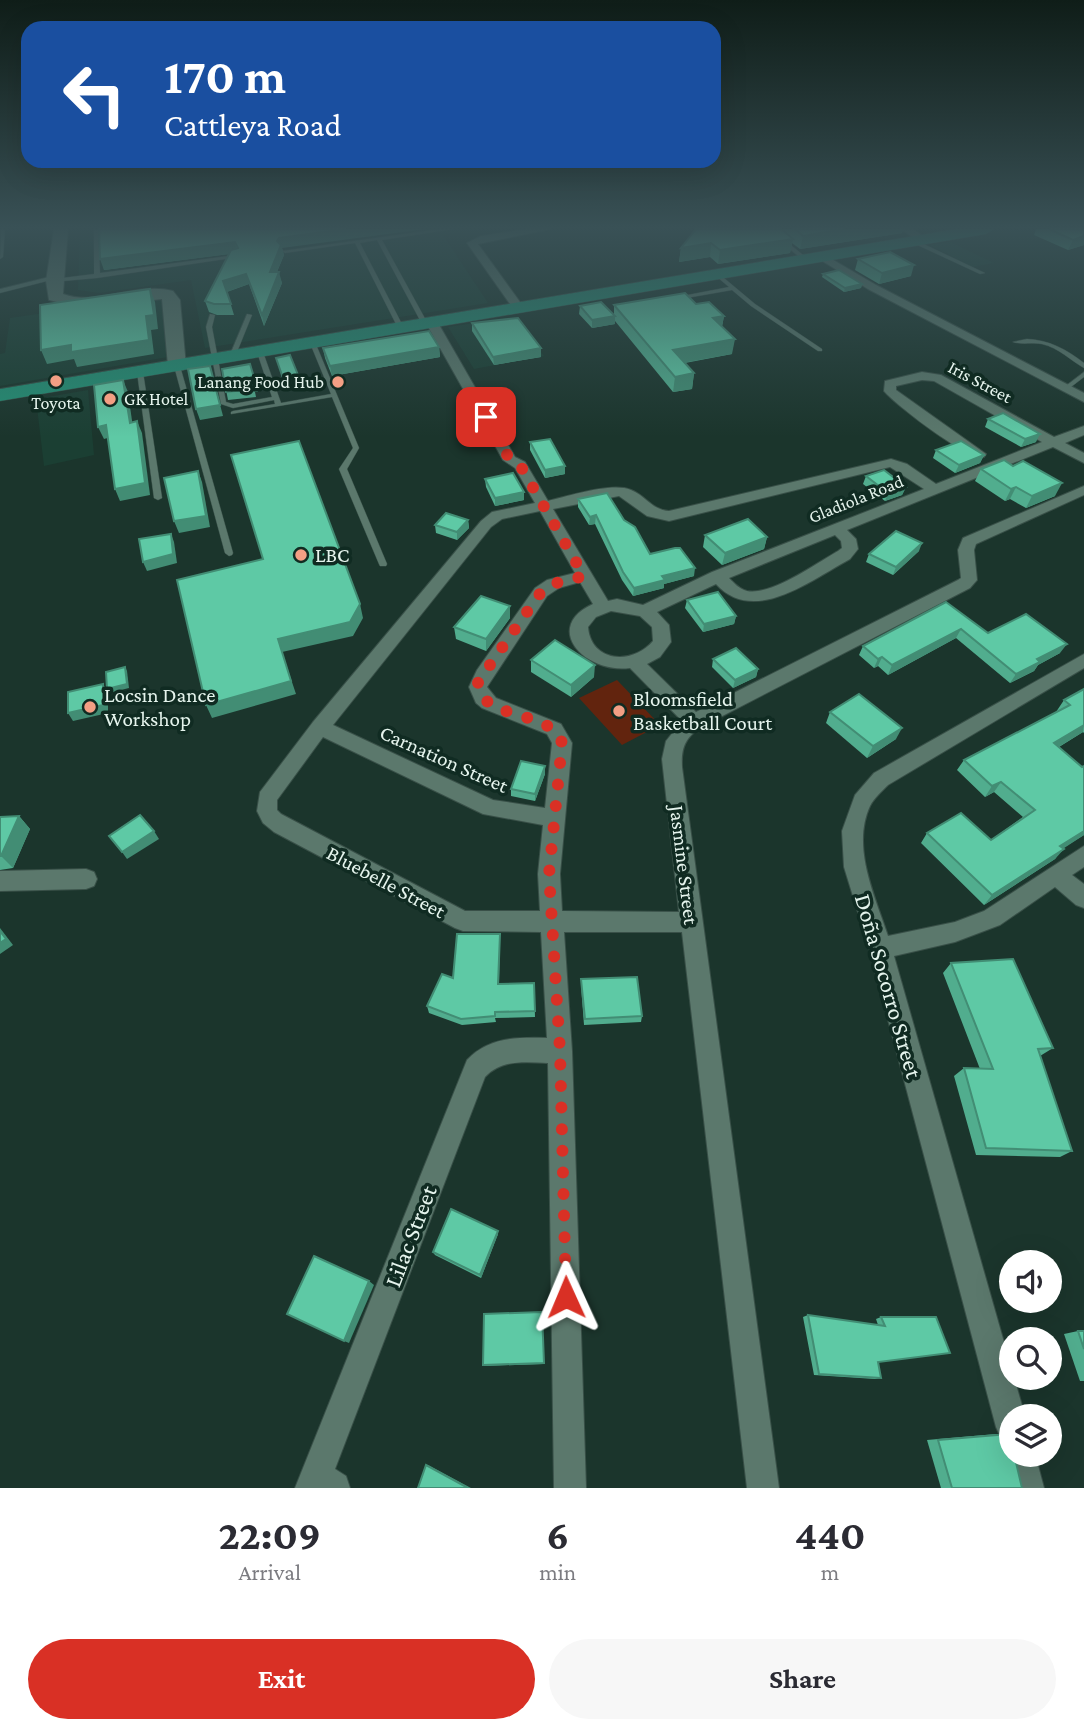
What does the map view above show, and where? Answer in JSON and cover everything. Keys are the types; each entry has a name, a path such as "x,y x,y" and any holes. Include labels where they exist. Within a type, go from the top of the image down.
{"main road":[{"path":"0,395 580,298"}],"street":[{"path":"60,298 74,302 106,298"},
{"path":"186,364 187,298"},
{"path":"505,298 513,310"},
{"path":"894,298 1084,398"},
{"path":"432,323 466,373 509,446 522,457 520,465 603,607"},
{"name":"Iris Street","path":"995,464 930,422 888,389 889,384 932,376 1084,459"},
{"name":"Gladiola Road","path":"645,611 718,576 1084,430"},
{"path":"320,727 492,519 507,512 620,491 631,494 650,514 669,516 891,463 902,467 933,488"},
{"name":"Jasmine Street","path":"763,1488 671,754 677,737 694,722 964,584 969,580 966,550 969,541 1084,490"},
{"path":"718,576 732,590 747,597 778,589 844,555 850,549 848,539 836,528"},
{"path":"570,1488 560,1051 549,874 561,750 559,736 545,725 489,703 480,693 478,682 541,592 553,584 584,576"},
{"path":"625,605 645,611 660,625 662,642 650,656 635,662 617,663 600,659 582,645 578,633 581,621 590,612 603,607 625,605"},
{"path":"635,662 694,722"},
{"name":"Doña Socorro Street","path":"1006,1404 880,948 855,867 852,831 862,801 881,779 904,763 1081,665"},
{"name":"Bluebelle Street","path":"320,727 270,790 265,805 270,819 450,916 478,922 691,922"},
{"name":"Carnation Street","path":"320,727 490,808 553,818"},
{"path":"880,948 955,932 992,918 1084,855"},
{"path":"1056,874 1084,898"},
{"path":"0,881 86,879"},
{"name":"Lilac Street","path":"320,1484 476,1069 481,1061 495,1053 560,1051"},
{"path":"1022,1467 1028,1488"}],"lane":[{"path":"386,298 401,328"},
{"path":"417,298 432,323"},
{"path":"745,298 820,350"},
{"path":"212,315 209,327 224,358 223,403 226,405 334,395"},
{"path":"224,358 250,315"},
{"path":"1016,342 1042,340 1057,345 1084,366"},
{"path":"313,343 356,448 343,469 383,564"},
{"path":"260,352 277,402"},
{"path":"186,364 229,553"},
{"path":"140,372 158,498"},
{"path":"1065,389 1084,374"},
{"path":"233,414 277,402"}],"shaded area":[{"path":"145,298 162,298 168,357 0,386 0,354 5,353 10,318"},
{"path":"195,298 485,298 488,303 205,348"},
{"path":"515,317 544,356 474,369 448,327"},
{"path":"88,390 94,455 44,466 36,399"},
{"name":"Bloomsfield Basketball Court","path":"617,680 660,725 622,745 579,698"}],"building":[{"path":"85,298 151,298 154,315 146,316 149,340 71,352 71,345 41,350 40,305"},
{"path":"206,298 229,298 231,304 214,304 205,301"},
{"path":"256,298 269,298 262,315"},
{"path":"653,298 690,298 696,304 709,302 724,316 713,318 735,339 673,350 694,373 675,377 614,305"},
{"path":"601,302 615,316 592,320 580,306"},
{"path":"518,318 541,348 493,357 472,323"},
{"path":"429,331 439,347 330,366 323,348"},
{"path":"290,355 298,375 283,378 276,358"},
{"path":"250,364 256,384 253,384 254,389 226,392 222,369"},
{"path":"210,366 220,405 196,409 188,369"},
{"path":"123,380 130,423 137,421 145,483 115,489 106,425 98,427 94,385"},
{"path":"1003,413 1040,434 1025,439 988,419"},
{"path":"550,439 565,466 545,470 530,442"},
{"path":"299,441 360,604 350,622 278,639 291,681 206,705 177,580 263,559 231,455"},
{"path":"961,441 984,455 959,465 936,450"},
{"path":"1004,460 1013,466 1023,461 1062,483 1032,496 1016,487 1011,489 981,469"},
{"path":"884,470 906,487 888,493 866,476"},
{"path":"198,471 206,516 174,521 164,478"},
{"path":"513,473 524,492 495,498 485,479"},
{"path":"607,493 624,520 635,527 650,554 680,548 695,568 662,576 665,580 634,588 623,572 596,515 590,517 578,499"},
{"path":"446,513 468,520 457,532 435,525"},
{"path":"748,519 767,537 725,553 705,535"},
{"path":"896,531 922,543 896,567 869,554"},
{"path":"171,534 173,554 143,562 139,539"},
{"path":"718,592 736,616 704,624 687,600"},
{"path":"481,596 510,606 486,639 454,627"},
{"path":"946,602 988,633 1026,614 1067,644 1037,659 1040,662 1016,674 961,629 892,665 882,657 878,659 863,646"},
{"path":"555,640 595,665 571,685 531,660"},
{"path":"736,648 758,669 735,680 713,659"},
{"path":"125,667 127,684 107,689 106,672"},
{"path":"103,684 103,705 68,713 68,692"},
{"path":"1084,689 1084,725 1054,743 1084,766 1084,831 1060,846 1064,849 992,895 927,833 961,813 991,840 1035,810 1001,782 992,786 964,760 1070,705 1064,700"},
{"path":"859,694 902,728 873,746 830,712"},
{"path":"521,761 545,766 535,794 511,789"},
{"path":"140,815 154,831 122,852 109,836"},
{"path":"19,816 1,856 0,856 0,817"},
{"path":"0,931 6,939 0,943"},
{"path":"457,934 500,934 498,984 534,983 535,1011 495,1012 495,1016 461,1019 427,1006 442,974 453,978"},
{"path":"1013,959 1053,1048 1038,1049 1072,1151 986,1148 964,1068 993,1069 951,963"},
{"path":"637,977 642,1016 585,1019 581,979"},
{"path":"451,1209 498,1231 480,1275 433,1252"},
{"path":"314,1256 369,1281 344,1341 287,1314"},
{"path":"542,1312 544,1363 483,1365 484,1314"},
{"path":"808,1315 885,1326 881,1317 936,1317 950,1353 878,1362 881,1378 819,1374"},
{"path":"1078,1331 1084,1331 1084,1349"},
{"path":"999,1435 999,1467 1017,1467 1022,1488 952,1488 938,1440"},
{"path":"426,1465 468,1488 418,1488"}],"place":[{"name":"Toyota","path":"56,381"},
{"name":"Lanang Food Hub","path":"338,382"},
{"name":"GK Hotel","path":"110,399"},
{"name":"LBC","path":"301,555"},
{"name":"Locsin Dance Workshop","path":"90,707"},
{"name":"Bloomsfield Basketball Court","path":"619,711"}],"route":[{"path":"486,417 510,460 520,465 584,576 553,584 541,592 478,682 480,693 489,703 554,729 562,743 549,874 560,1051 566,1297"}]}
